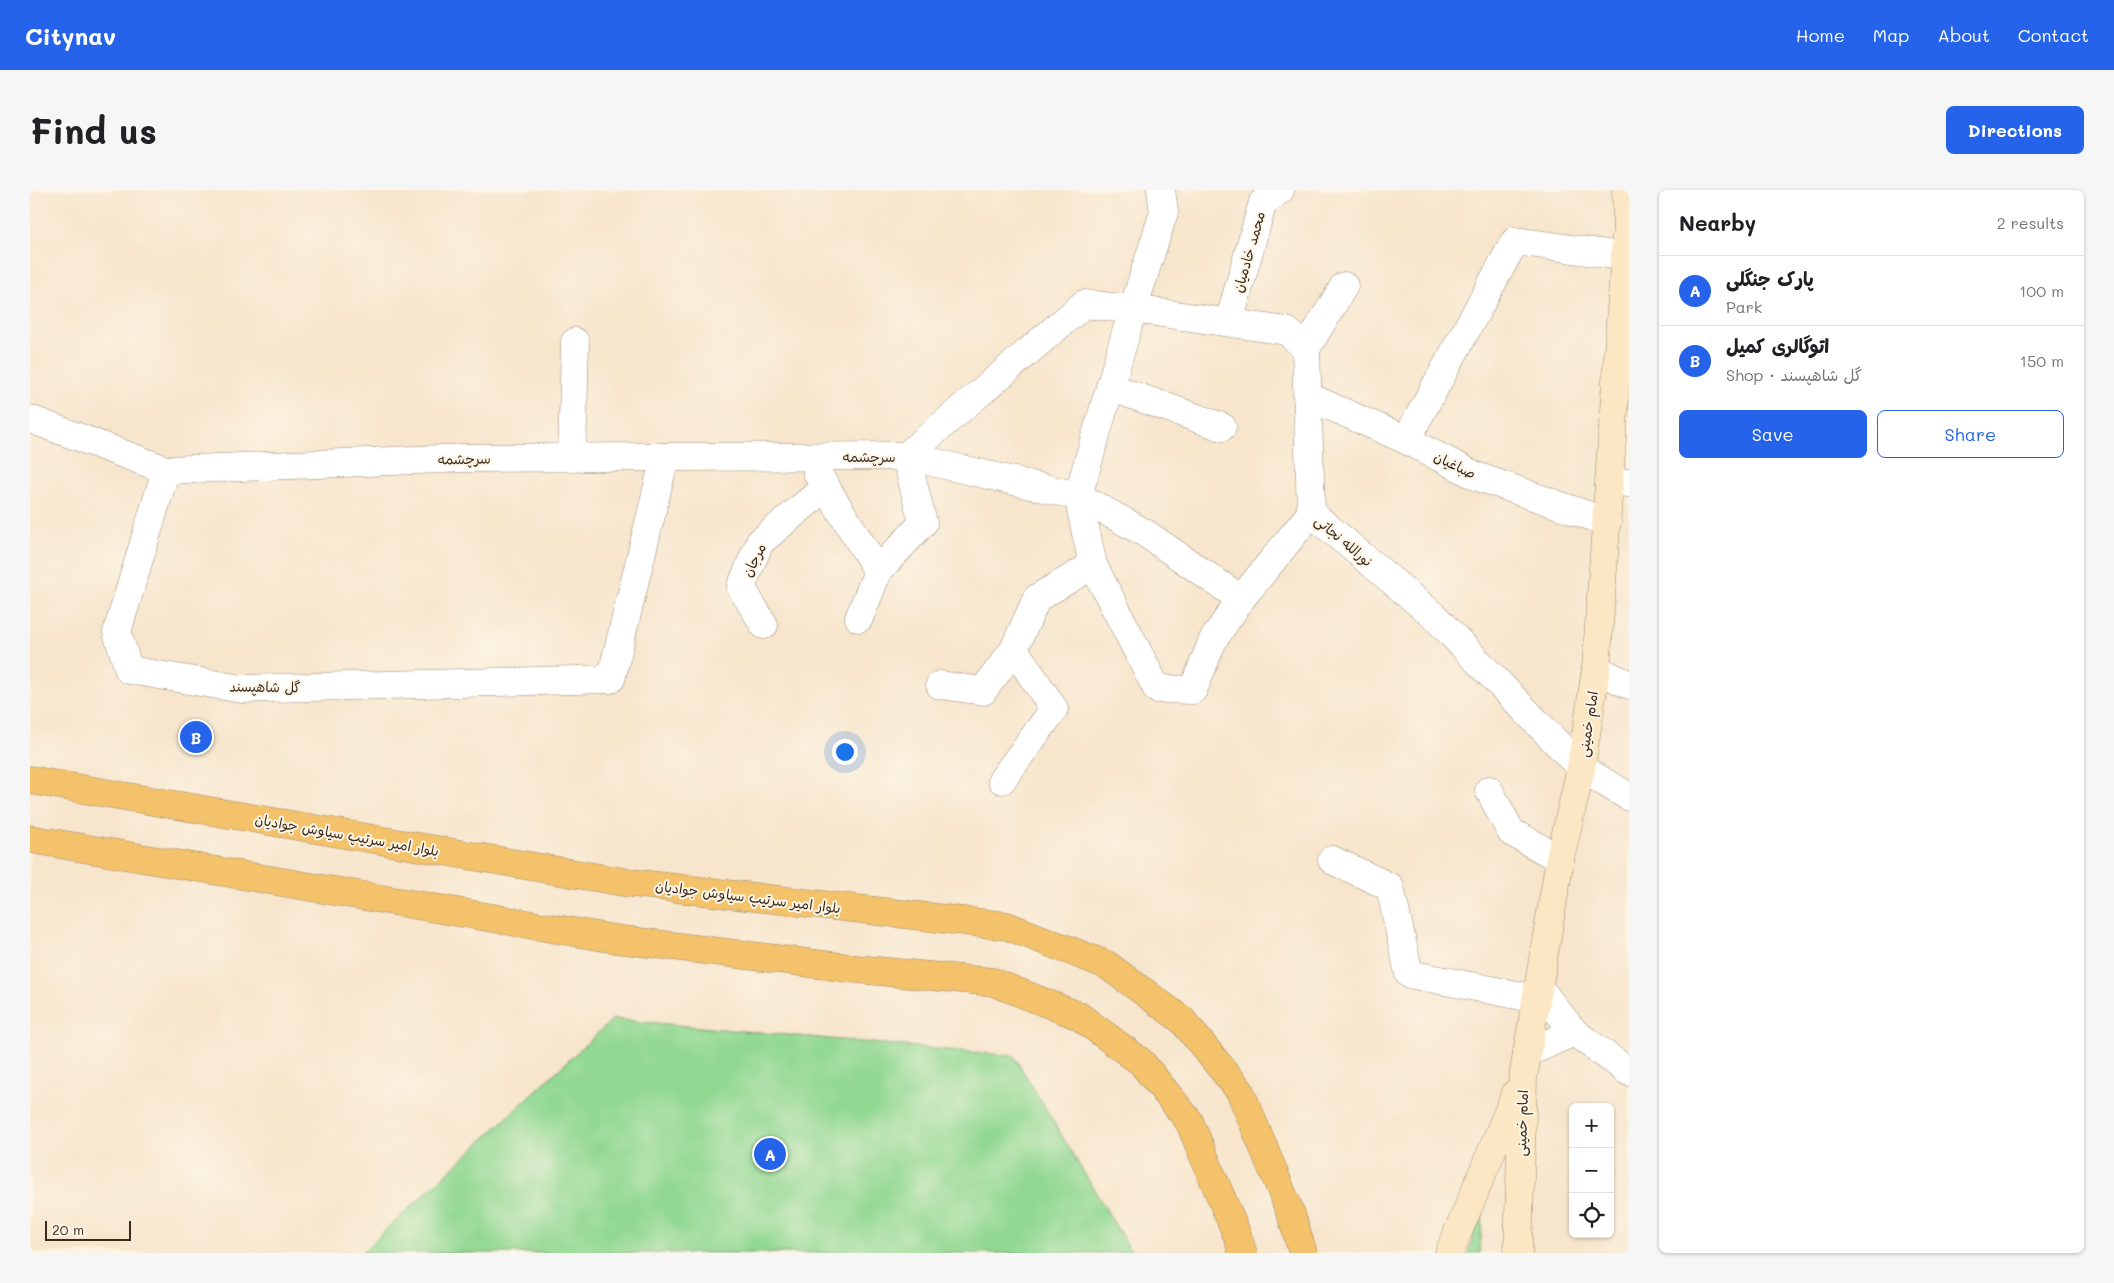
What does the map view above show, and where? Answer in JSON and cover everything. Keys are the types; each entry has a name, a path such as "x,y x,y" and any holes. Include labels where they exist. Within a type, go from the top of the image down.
{"main road":[{"name":"بلوار امیر سرتیپ سیاوش جوادیان","path":"30,780 623,882 1007,926 1108,965 1182,1020 1240,1091 1291,1214 1304,1253"},
{"path":"30,839 615,939 993,982 1079,1016 1141,1062 1189,1121 1237,1234 1243,1253"}],"street":[{"path":"1161,190 1164,212 1133,308 1078,496 1093,565 1157,689 1192,690 1213,640 1241,599 1311,513"},
{"name":"محمد خادمیان","path":"1229,322 1264,202 1280,190"},
{"name":"امام خمینی","path":"1518,1253 1525,1065 1560,859 1581,768 1596,668 1607,522 1619,482 1627,256 1626,190"},
{"path":"1406,440 1515,241 1627,256"},
{"path":"859,618 878,571 923,523 906,456 1084,304 1133,308 1287,331 1306,349 1344,286"},
{"path":"572,458 576,342"},
{"name":"نورالله نجاتی","path":"1306,349 1311,513 1434,616 1581,768 1629,797"},
{"path":"1110,387 1222,427"},
{"name":"صباغیان","path":"1307,396 1406,440 1476,476 1607,522"},
{"name":"سرچشمه","path":"30,420 166,470 467,458 906,456 1078,496 1145,533 1241,599"},
{"name":"گل شاهپسند","path":"166,470 117,632 129,670 242,689 611,679 665,457"},
{"path":"807,457 878,571"},
{"name":"مرجان","path":"764,625 741,587 760,542 826,487"},
{"path":"940,685 984,691 1014,649 1037,598 1093,565"},
{"path":"1002,780 1054,709 1014,649"},
{"path":"1596,668 1629,685"},
{"path":"1489,790 1511,832 1560,859"},
{"path":"1332,860 1390,887 1409,974 1538,993 1574,1032 1629,1072"},
{"path":"1449,1253 1525,1065 1574,1032"}],"green space":[{"path":"613,1019 1014,1056 1132,1253 361,1253"},
{"path":"1483,1207 1480,1253 1468,1253"}],"place":[{"name":"اتوگالری کمیل","path":"196,737"},
{"name":"پارک جنگلی","path":"770,1154"}]}
